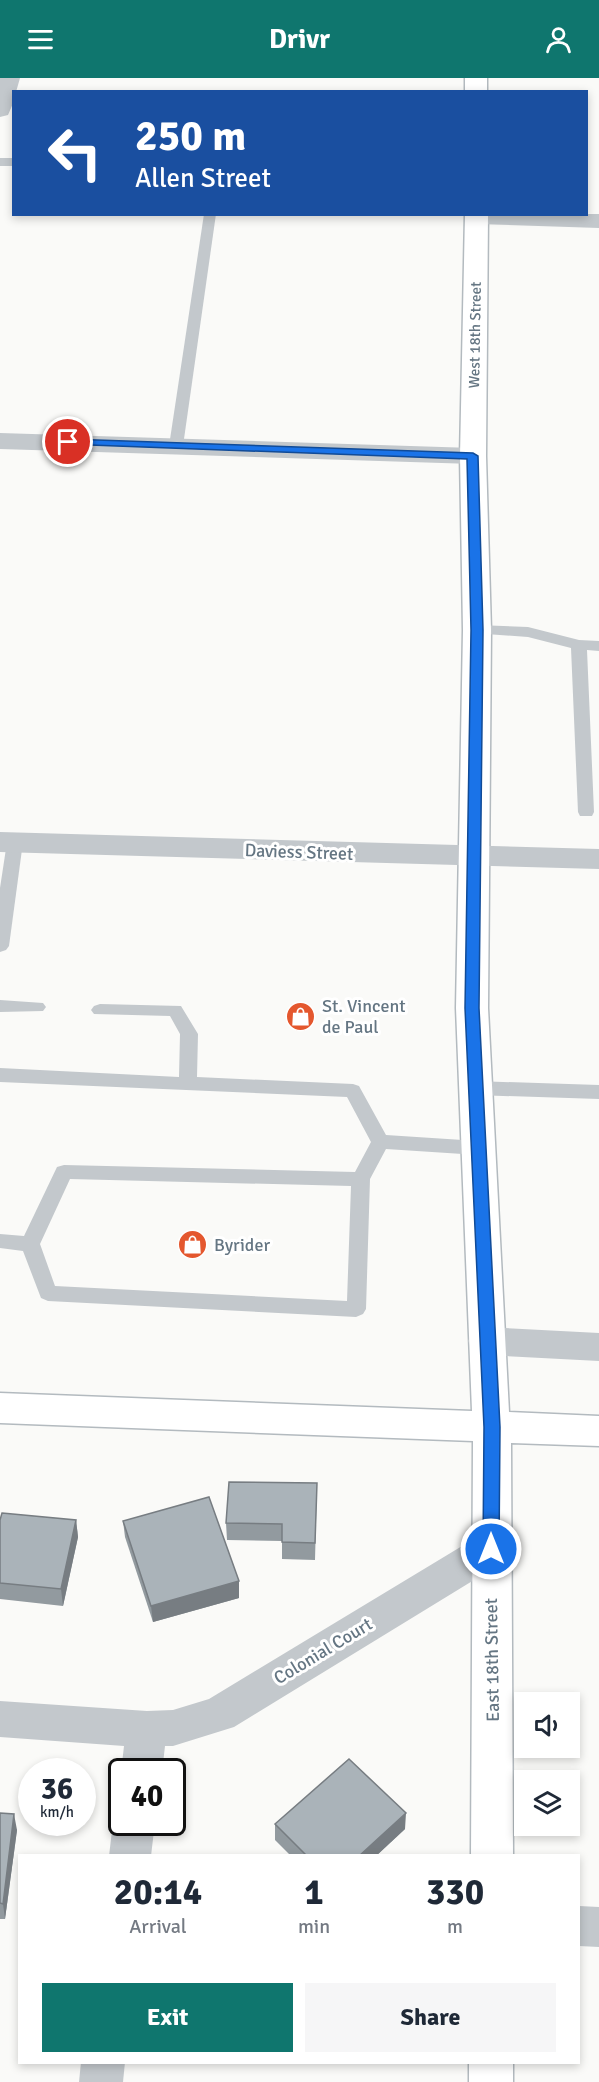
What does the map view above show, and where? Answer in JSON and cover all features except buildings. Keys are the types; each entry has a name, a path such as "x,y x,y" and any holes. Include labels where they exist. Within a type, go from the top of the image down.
{"street":[{"path":"0,110 9,78"},
{"path":"477,216 599,221"},
{"name":"West 18th Street","path":"473,456 477,216"},
{"path":"0,441 473,456"},
{"name":"East 18th Street","path":"473,456 477,630 472,857 472,1008 486,1341 492,1427 492,1854"},
{"name":"Daviess Street","path":"7,842 599,859"},
{"path":"486,1341 599,1347"},
{"path":"0,1408 599,1431"},
{"name":"Colonial Court","path":"0,1719 147,1729 173,1728 220,1713 491,1549"},
{"path":"143,1758 147,1729"},
{"path":"130,1854 133,1836"},
{"path":"580,1926 599,1927"},
{"path":"101,2082 103,2064"},
{"path":"491,2064 491,2082"}],"lane":[{"path":"176,446 210,216"},
{"path":"477,630 528,632 579,645 599,646"},
{"path":"579,645 586,812"},
{"path":"1,937 7,842"},
{"path":"0,1006 36,1007"},
{"path":"100,1010 176,1010 189,1034 188,1083"},
{"path":"0,1075 353,1091 380,1142"},
{"path":"475,1088 599,1092"},
{"path":"380,1142 478,1148"},
{"path":"360,1179 64,1172 30,1244 48,1293 357,1309 360,1179 380,1142"},
{"path":"0,1241 30,1244"}],"place":[{"name":"St. Vincent de Paul","path":"301,1016"},
{"name":"Byrider","path":"193,1245"}],"route":[{"path":"68,442 473,456 477,630 472,857 472,1008 485,1319 492,1427 491,1549"}]}
